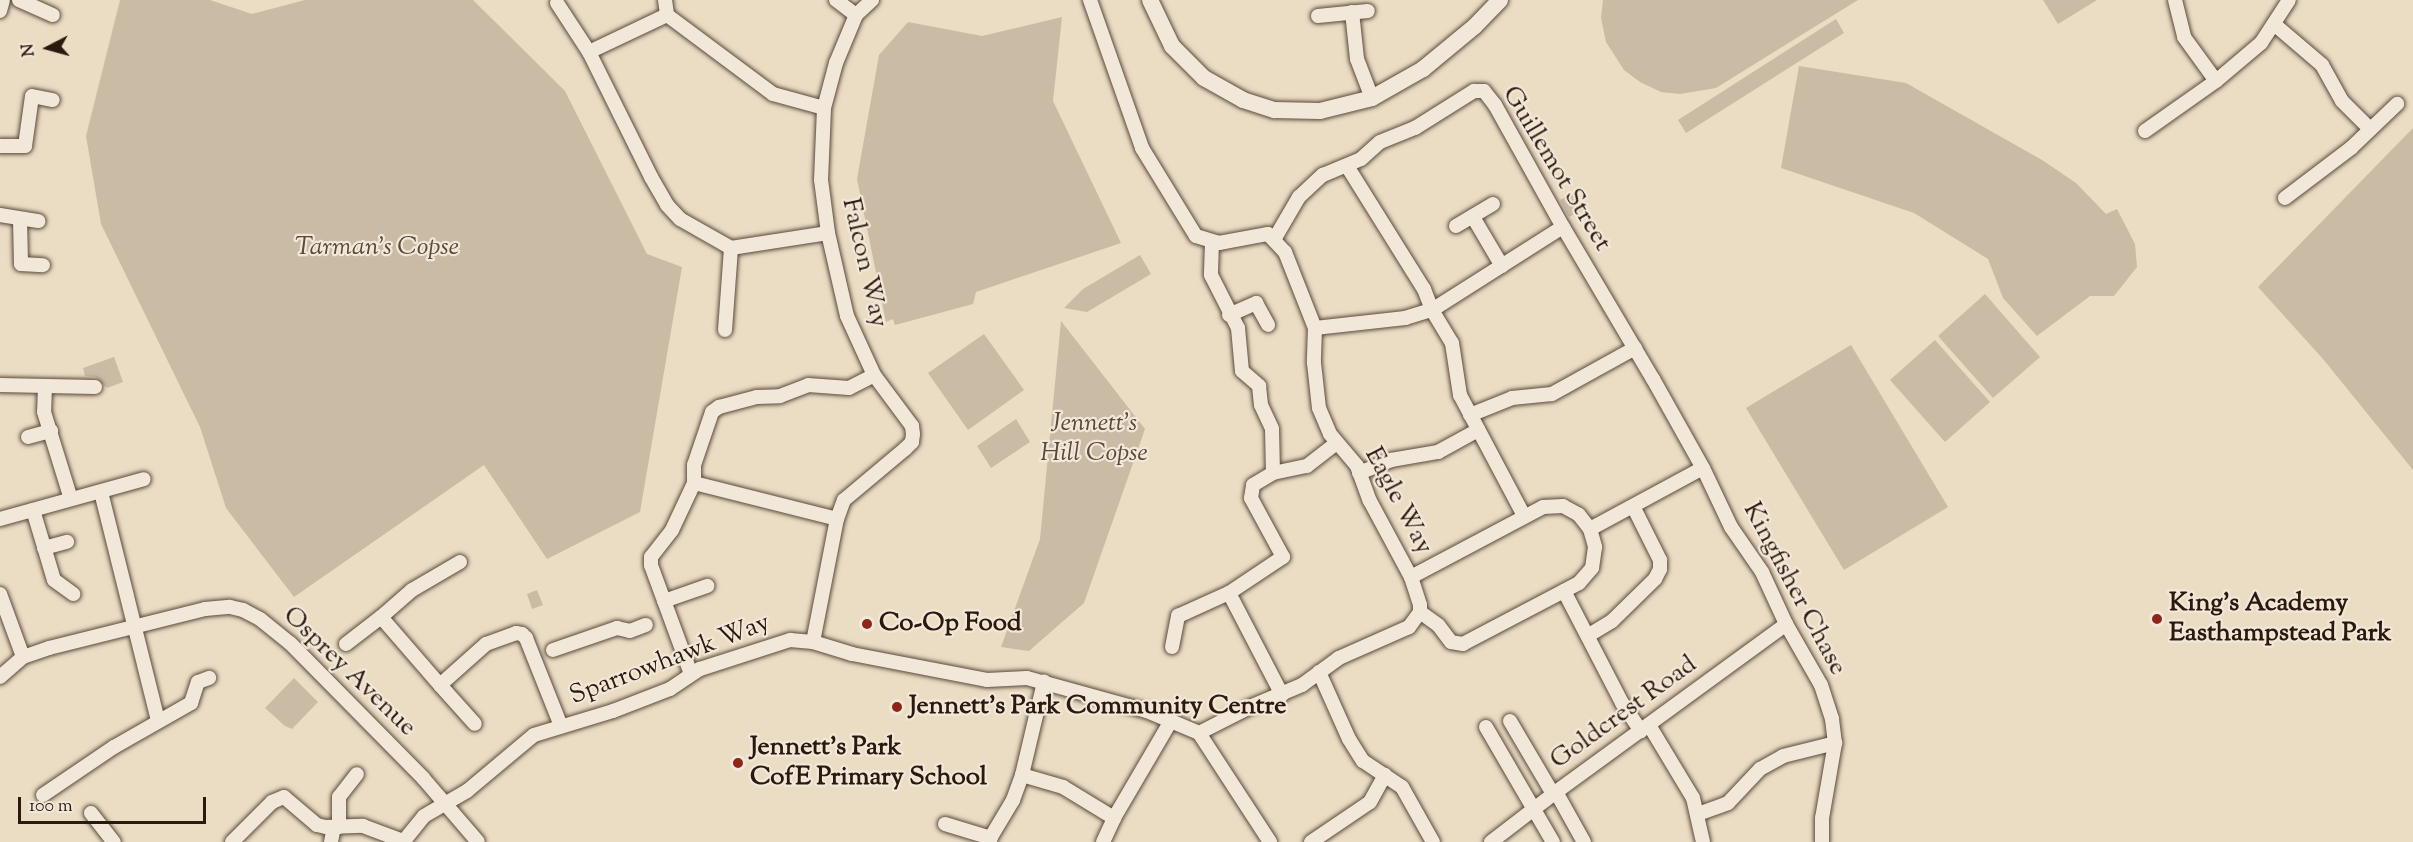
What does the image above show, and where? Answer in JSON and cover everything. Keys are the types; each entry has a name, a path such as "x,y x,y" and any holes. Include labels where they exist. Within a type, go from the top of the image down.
{"street":[{"path":"0,11 3,0"},
{"path":"19,0 53,15"},
{"path":"665,0 667,15 773,94 824,108"},
{"path":"836,0 856,15"},
{"name":"Falcon Way","path":"813,642 837,519 844,500 912,442 912,426 874,375 847,316 828,233 821,180 824,108 836,63 856,15 872,0"},
{"path":"1090,0 1142,148 1196,236 1212,243 1262,234 1275,238"},
{"path":"1150,0 1172,46 1204,78 1242,100 1274,110 1320,111 1372,98 1423,69 1475,26 1500,0"},
{"path":"2191,0 2176,2 2184,37 2216,81"},
{"path":"2145,131 2216,81 2260,43 2289,0"},
{"path":"557,3 590,52 667,204 680,219 731,248 828,233"},
{"path":"1318,16 1368,10"},
{"path":"1352,12 1358,59 1372,98"},
{"path":"590,52 667,15"},
{"path":"2274,24 2322,65 2342,101 2370,129"},
{"name":"Guillemot Street","path":"1275,238 1304,191 1328,172 1361,159 1380,142 1415,128 1474,91 1484,91 1496,105 1563,227 1703,468"},
{"path":"0,146 25,146 32,96 53,99"},
{"path":"2285,198 2351,148 2397,104"},
{"path":"1347,166 1424,289 1432,310 1452,343 1459,390 1524,516"},
{"path":"1456,225 1492,204"},
{"path":"0,215 39,221"},
{"path":"1473,217 1502,266"},
{"path":"20,219 21,264 43,265"},
{"path":"1315,328 1405,318 1432,310 1563,227"},
{"name":"Eagle Way","path":"1275,238 1285,252 1315,328 1314,363 1319,408 1336,443 1353,459 1370,501 1411,577 1419,597 1420,612"},
{"path":"1212,243 1211,275 1229,315 1238,328 1242,371 1259,386 1261,405 1272,429 1272,473"},
{"path":"725,330 731,248"},
{"path":"1229,315 1256,303 1268,325"},
{"path":"1470,415 1512,398 1552,394 1635,348"},
{"path":"691,674 651,565 651,557 672,530 694,483 694,465 712,412 719,407 757,397 780,396 808,385 849,388 874,375"},
{"path":"0,385 95,387"},
{"path":"45,386 44,412 71,499"},
{"path":"1359,473 1390,460 1438,452 1478,430"},
{"path":"28,437 51,431"},
{"path":"1172,647 1178,616 1229,593 1283,557 1251,498 1253,485 1272,473 1307,466 1336,443"},
{"path":"1590,529 1703,468"},
{"name":"Kingfisher Chase","path":"1703,468 1731,527 1769,585 1786,624 1821,685 1832,719 1835,743 1822,818 1822,842"},
{"path":"0,519 144,479"},
{"path":"694,483 837,519"},
{"path":"101,492 158,720"},
{"path":"1270,842 1199,733 1250,706 1302,685 1339,658 1409,627 1420,612 1438,625 1446,638 1459,645 1564,591 1586,576 1592,568 1595,547 1590,529 1579,514 1563,506 1543,507 1411,577"},
{"path":"1589,635 1612,621 1655,579 1660,569 1660,560 1633,506"},
{"path":"33,510 54,580 73,594"},
{"path":"44,548 67,542"},
{"path":"345,644 412,590 460,562"},
{"path":"664,601 707,586"},
{"path":"1564,591 1589,635 1622,703 1645,728 1686,784 1698,814 1703,842"},
{"path":"1229,593 1282,695"},
{"path":"0,594 23,657"},
{"name":"Osprey Avenue","path":"0,677 23,657 49,648 218,608 230,607 252,614 290,643 423,778 444,806 478,842"},
{"path":"381,617 475,724"},
{"name":"Goldcrest Road","path":"1491,842 1554,793 1786,624"},
{"path":"543,654 616,628 630,631 646,625"},
{"path":"440,685 486,644 516,633 526,638 543,654 561,726"},
{"name":"Sparrowhawk Way","path":"403,841 424,816 444,806 486,777 523,742 548,729 585,720 670,689 691,674 790,640 813,642 852,654 987,680 1027,678 1147,711 1199,733"},
{"path":"1319,672 1349,739 1363,761 1402,787 1432,842"},
{"path":"43,795 158,720 191,703 198,682 209,678"},
{"path":"945,824 989,840 1013,800 1022,775 1044,682"},
{"path":"1103,842 1114,818 1172,721"},
{"path":"1510,721 1584,842"},
{"path":"1486,727 1527,802 1534,809 1553,842"},
{"path":"1698,814 1728,803 1760,769 1777,759 1807,748 1835,743"},
{"path":"331,842 336,827 339,797 357,774"},
{"path":"1022,775 1063,787 1114,818"},
{"path":"1311,842 1370,802 1385,775"},
{"path":"232,842 272,802 284,797 311,822 336,827 363,826 403,841"},
{"path":"92,813 114,842"}],"green space":[{"name":"Tarman's Copse","path":"120,0 210,0 252,14 305,0 473,0 565,91 647,254 682,267 640,512 547,559 484,465 294,597 226,508 200,427 101,224 86,136"},
{"path":"1603,0 1858,0 1716,88 1680,94 1661,92 1640,82 1624,70 1606,42 1601,18"},
{"path":"2043,0 2097,0 2058,24"},
{"path":"1062,17 1053,101 1121,243 976,292 973,304 895,325 893,319 886,322 857,179 879,55 908,22 982,36"},
{"path":"1836,19 1844,33 1686,133 1678,120"},
{"path":"1799,66 1906,83 2042,160 2076,183 2106,214 2117,209 2135,244 2137,267 2114,296 2090,296 2037,336 2003,298 1988,259 1914,213 1781,168"},
{"path":"2413,128 2413,470 2323,359 2258,287"},
{"path":"1575,192 1585,209 1569,217 1560,200"},
{"path":"1140,255 1151,274 1087,312 1064,308 1083,289"},
{"path":"1985,294 2040,357 1993,398 1938,336"},
{"name":"Jennett's Hill Copse","path":"1061,321 1145,429 1084,603 1029,651 1001,647 1040,539"},
{"path":"984,334 1024,390 968,430 928,373"},
{"path":"1935,340 1990,402 1945,442 1890,380"},
{"path":"1851,345 1948,507 1844,570 1746,408"},
{"path":"114,357 123,382 107,388 95,377 85,376 83,368"},
{"path":"1016,419 1030,442 991,468 977,446"},
{"path":"537,590 543,605 532,609 527,594"},
{"path":"294,678 318,702 292,729 285,726 265,708"}],"place":[{"name":"King's Academy Easthampstead Park","path":"2157,619"},
{"name":"Co-Op Food","path":"867,624"},
{"name":"Jennett's Park Community Centre","path":"897,707"},
{"name":"Jennett's Park CofE Primary School","path":"738,763"}]}
